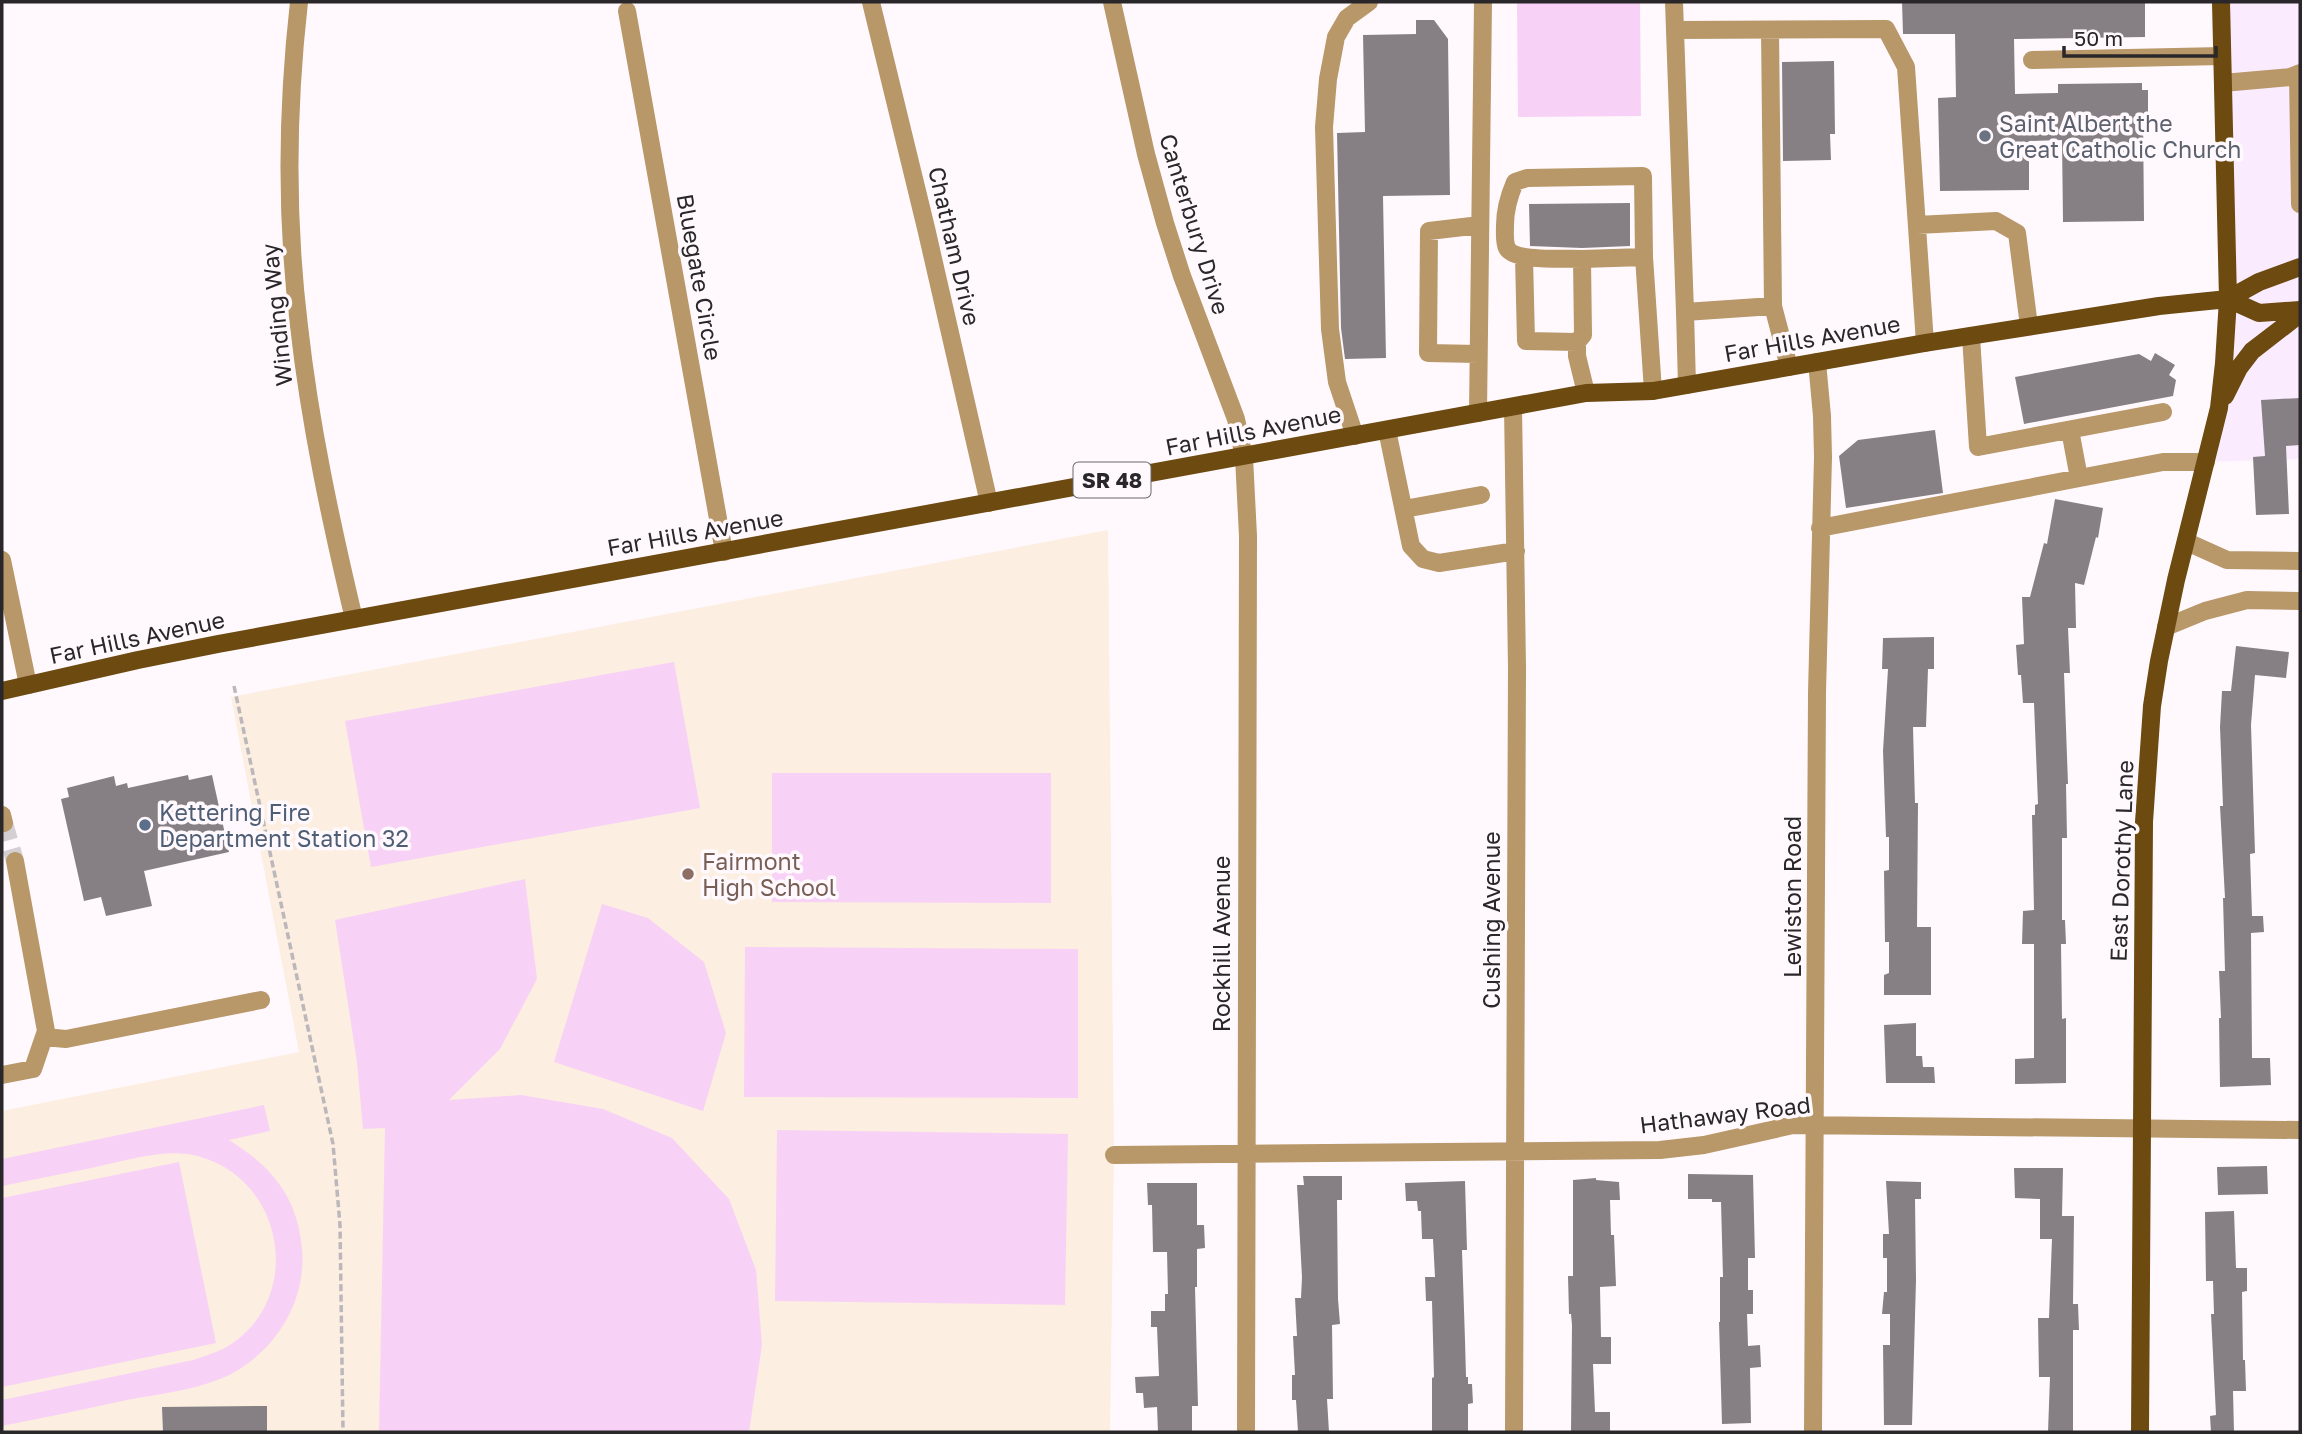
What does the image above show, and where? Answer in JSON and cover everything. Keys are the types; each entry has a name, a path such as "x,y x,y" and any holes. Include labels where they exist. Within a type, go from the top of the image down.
{"main road":[{"name":"East Dorothy Lane","path":"2140,1432 2144,822 2152,706 2166,627 2219,408 2224,363 2228,299 2221,2"},
{"name":"Far Hills Avenue","path":"2,691 138,660 354,619 1586,393 1653,391 2029,326 2159,306 2228,299 2259,282 2300,267"},
{"name":"Far Hills Avenue","path":"2228,299 2259,313 2300,312"},
{"path":"2219,408 2239,368 2252,351 2300,312"}],"street":[{"name":"Winding Way","path":"299,2 291,136 292,221 298,325 328,512 354,619"},
{"name":"Chatham Drive","path":"871,2 989,503"},
{"name":"Canterbury Drive","path":"1112,2 1146,154 1165,223 1236,419 1244,457"},
{"path":"1354,436 1337,382 1331,329 1324,127 1328,79 1336,37 1347,18 1368,2"},
{"path":"1478,413 1483,2"},
{"path":"1675,2 1687,385"},
{"name":"Bluegate Circle","path":"627,11 724,552"},
{"path":"1675,30 1886,29 1906,67 1925,343"},
{"path":"1770,30 1773,306 1790,367"},
{"path":"2032,60 2222,56"},
{"path":"2223,83 2299,74 2300,204"},
{"path":"1644,257 1582,259 1524,257 1512,254 1506,246 1505,216 1515,182 1527,178 1643,176 1644,257 1653,391"},
{"path":"1917,225 1996,221 2017,233 2029,326"},
{"path":"1478,354 1428,353 1429,231 1480,225"},
{"path":"1524,257 1526,341 1577,342"},
{"path":"1582,259 1583,335 1577,342 1577,356 1586,393"},
{"path":"1685,312 1773,306"},
{"path":"1971,336 1978,447 2163,412"},
{"name":"Lewiston Road","path":"1813,1432 1817,693 1822,416 1817,362"},
{"name":"Cushing Avenue","path":"1513,407 1516,551 1514,1432"},
{"path":"1387,430 1411,546 1423,559 1439,563 1516,551"},
{"path":"2070,430 2079,478"},
{"name":"Rockhill Avenue","path":"1244,457 1248,536 1245,1432"},
{"path":"1820,528 2163,462 2206,462"},
{"path":"1404,509 1481,495"},
{"path":"2187,542 2227,560 2300,561"},
{"path":"2,560 28,685"},
{"path":"2166,627 2205,611 2246,600 2300,601"},
{"path":"2,1076 33,1069 46,1031 15,861"},
{"path":"44,1037 66,1039 261,1000"},
{"name":"Hathaway Road","path":"1114,1155 1660,1150 1704,1145 1781,1127 1816,1125 2300,1130"}],"path":[{"path":"234,686 333,1144 340,1225 343,1432"}],"shaded area":[{"path":"1517,2 1640,2 1641,116 1518,117"},
{"path":"2221,2 2300,2 2300,459 2206,462 2219,408"},
{"name":"Fairmont High School","path":"1108,530 1114,1155 1110,1432 2,1432 2,1111 299,1052 231,697"},
{"path":"674,662 700,808 371,867 345,721"},
{"path":"772,773 1051,773 1051,903 772,902"},
{"path":"525,879 537,979 500,1049 449,1100 521,1095 603,1109 672,1138 729,1199 756,1270 762,1345 749,1432 379,1432 385,1128 363,1129 357,1062 335,920"},
{"path":"602,904 648,918 704,962 726,1033 703,1111 554,1062"},
{"path":"745,947 1078,949 1078,1098 744,1097"},
{"path":"264,1105 270,1131 229,1140 258,1161 280,1185 295,1214 299,1230 302,1270 298,1290 292,1309 270,1343 238,1370 209,1383 2,1426 2,1400 193,1360 227,1347 258,1318 270,1293 276,1266 274,1238 265,1212 250,1188 228,1169 201,1157 175,1153 148,1156 2,1186 2,1159"},
{"path":"777,1130 1068,1134 1065,1305 775,1301"},
{"path":"179,1162 216,1343 2,1387 2,1198"}],"building":[{"path":"1902,2 2145,2 2145,37 2014,39 2015,94 2058,93 2058,84 2142,83 2142,90 2148,90 2148,114 2143,114 2144,221 2063,222 2062,140 2029,141 2029,190 1940,191 1938,98 1956,97 1955,34 1903,34"},
{"path":"1416,20 1434,20 1448,39 1450,195 1383,196 1386,358 1345,359 1341,328 1337,133 1365,132 1363,35 1416,34"},
{"path":"1834,61 1835,134 1830,134 1831,160 1783,161 1782,62"},
{"path":"1630,203 1630,246 1530,246 1529,204"},
{"path":"2155,353 2175,365 2169,375 2176,380 2173,396 2024,424 2015,377 2139,354 2151,361"},
{"path":"2300,398 2300,445 2286,446 2289,514 2256,515 2253,457 2265,456 2261,400"},
{"path":"1935,430 1943,493 1846,508 1839,456 1858,440"},
{"path":"2055,499 2103,508 2098,538 2096,537 2084,585 2075,583 2076,628 2068,628 2070,673 2064,673 2068,784 2067,838 2062,838 2062,920 2065,920 2066,944 2061,944 2062,1019 2066,1018 2066,1083 2015,1084 2015,1059 2034,1058 2034,944 2022,944 2023,911 2034,910 2032,815 2035,815 2035,805 2038,804 2034,703 2023,703 2016,645 2024,644 2022,597 2030,597 2044,543 2047,544"},
{"path":"1934,637 1934,669 1928,669 1926,727 1913,727 1915,803 1918,803 1917,927 1931,927 1931,995 1884,995 1884,975 1889,973 1889,942 1885,942 1884,871 1889,870 1889,837 1886,837 1883,751 1888,669 1882,669 1883,638"},
{"path":"2236,646 2289,652 2286,678 2255,675 2251,725 2255,853 2250,854 2252,916 2263,916 2264,932 2251,933 2252,1058 2270,1058 2271,1085 2220,1087 2219,971 2225,971 2225,898 2220,806 2223,806 2220,727 2222,691 2231,691"},
{"name":"Kettering Fire Department Station 32","path":"188,775 189,780 212,775 229,852 144,871 152,906 106,916 101,897 84,901 61,799 69,797 67,788 114,776 116,786 127,783 128,788"},
{"path":"1916,1023 1916,1056 1922,1056 1923,1067 1934,1067 1935,1083 1886,1083 1884,1025"},
{"path":"2267,1166 2268,1194 2218,1195 2217,1167"},
{"path":"2014,1168 2063,1168 2062,1216 2074,1216 2073,1304 2078,1304 2079,1330 2073,1330 2073,1432 2048,1432 2050,1377 2039,1377 2038,1318 2049,1318 2052,1239 2040,1239 2040,1199 2015,1198"},
{"path":"1688,1174 1753,1175 1755,1258 1748,1258 1748,1290 1753,1290 1753,1314 1747,1314 1748,1346 1760,1345 1761,1367 1750,1368 1751,1423 1722,1424 1719,1322 1720,1277 1723,1277 1721,1202 1712,1202 1712,1199 1688,1199"},
{"path":"1303,1176 1342,1176 1342,1200 1337,1200 1340,1324 1332,1325 1333,1399 1327,1399 1329,1432 1298,1432 1296,1400 1292,1400 1292,1375 1295,1375 1293,1336 1297,1336 1295,1298 1301,1298 1302,1277 1297,1185 1304,1185"},
{"path":"1596,1178 1619,1182 1620,1200 1610,1200 1616,1286 1600,1287 1601,1337 1611,1337 1611,1364 1593,1364 1595,1412 1610,1412 1610,1432 1571,1432 1572,1325 1568,1276 1573,1276 1573,1180"},
{"path":"1465,1181 1467,1250 1462,1250 1466,1377 1468,1384 1472,1384 1473,1403 1468,1404 1468,1432 1432,1432 1432,1301 1426,1301 1425,1277 1435,1277 1433,1239 1422,1239 1421,1211 1418,1211 1417,1201 1406,1201 1405,1183"},
{"path":"1886,1181 1921,1182 1921,1199 1915,1199 1912,1425 1884,1425 1883,1345 1890,1345 1890,1314 1882,1314 1884,1292 1887,1292 1887,1258 1883,1258 1883,1234 1889,1234"},
{"path":"1147,1183 1197,1183 1197,1225 1204,1225 1205,1248 1197,1249 1195,1287 1198,1406 1192,1406 1192,1432 1158,1432 1157,1407 1144,1408 1143,1393 1136,1393 1135,1377 1159,1376 1157,1327 1151,1327 1151,1311 1165,1311 1165,1294 1168,1294 1167,1252 1153,1252 1152,1205 1148,1205"},
{"path":"2234,1211 2236,1268 2247,1268 2247,1291 2242,1292 2246,1391 2233,1391 2234,1432 2211,1432 2210,1416 2216,1415 2211,1314 2214,1314 2213,1281 2206,1281 2205,1212"},
{"path":"267,1406 267,1432 163,1432 162,1407"}],"tunnel":[{"path":"4,823 15,861"}],"place":[{"name":"Saint Albert the Great Catholic Church","path":"1985,136"},
{"name":"Kettering Fire Department Station 32","path":"145,825"},
{"name":"Fairmont High School","path":"688,874"}]}
